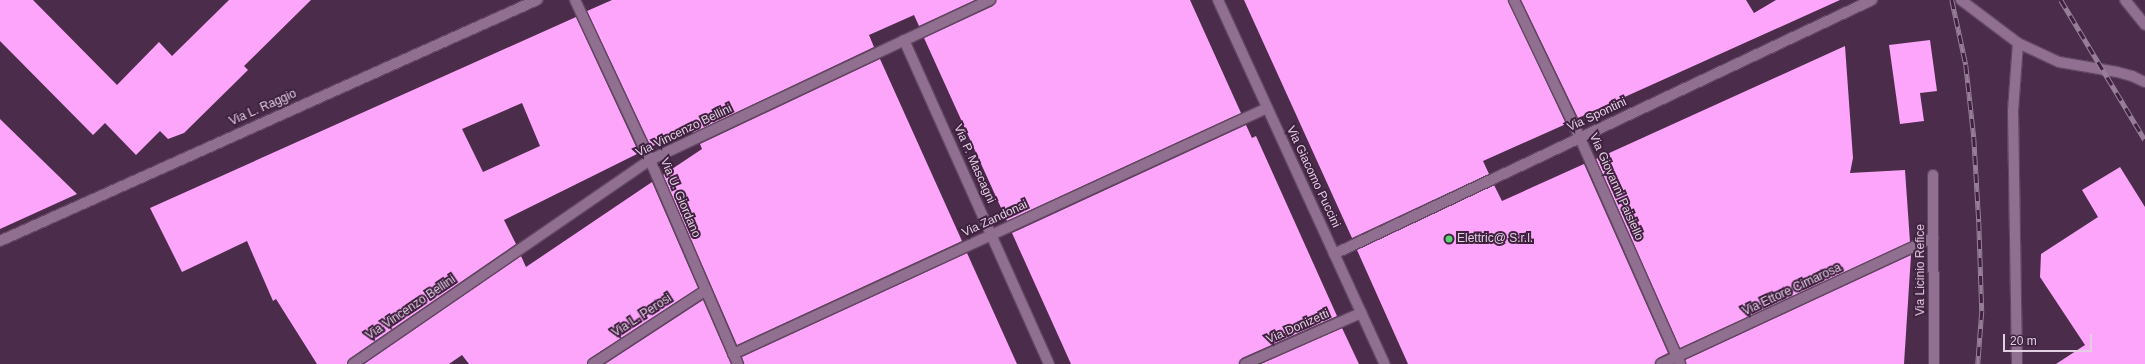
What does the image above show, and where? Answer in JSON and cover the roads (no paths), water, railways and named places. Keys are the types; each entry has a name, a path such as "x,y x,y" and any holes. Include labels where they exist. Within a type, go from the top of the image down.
{"street":[{"name":"Via L. Raggio","path":"0,240 537,0"},
{"name":"Via U. Giordano","path":"575,0 650,160 738,364"},
{"name":"Via Vincenzo Bellini","path":"353,364 650,160 990,0"},
{"name":"Via Giacomo Puccini","path":"1218,0 1385,364"},
{"name":"Via Giovanni Paisiello","path":"1514,0 1580,138 1679,361"},
{"name":"Via Spontini","path":"1334,254 1872,0"},
{"path":"1961,0 2018,42 2059,62 2117,72 2132,76 2145,82"},
{"path":"2125,0 2145,25"},
{"name":"Via P. Mascagni","path":"904,40 1049,364"},
{"path":"2017,364 2013,112 2018,42"},
{"name":"Via Zandonai","path":"734,354 1267,108"},
{"name":"Via Licinio Refice","path":"1933,175 1934,364"},
{"name":"Via Ettore Cimarosa","path":"1661,364 1679,361 1933,238"},
{"name":"Via L. Perosi","path":"593,364 706,290"},
{"name":"Via Donizetti","path":"1245,364 1361,313"}],"railway":[{"path":"1952,0 1966,65 1974,138 1982,311 1978,364"},
{"path":"2061,0 2145,140"}],"place":[{"name":"Elettric@ S.r.l.","path":"1449,239"}]}
